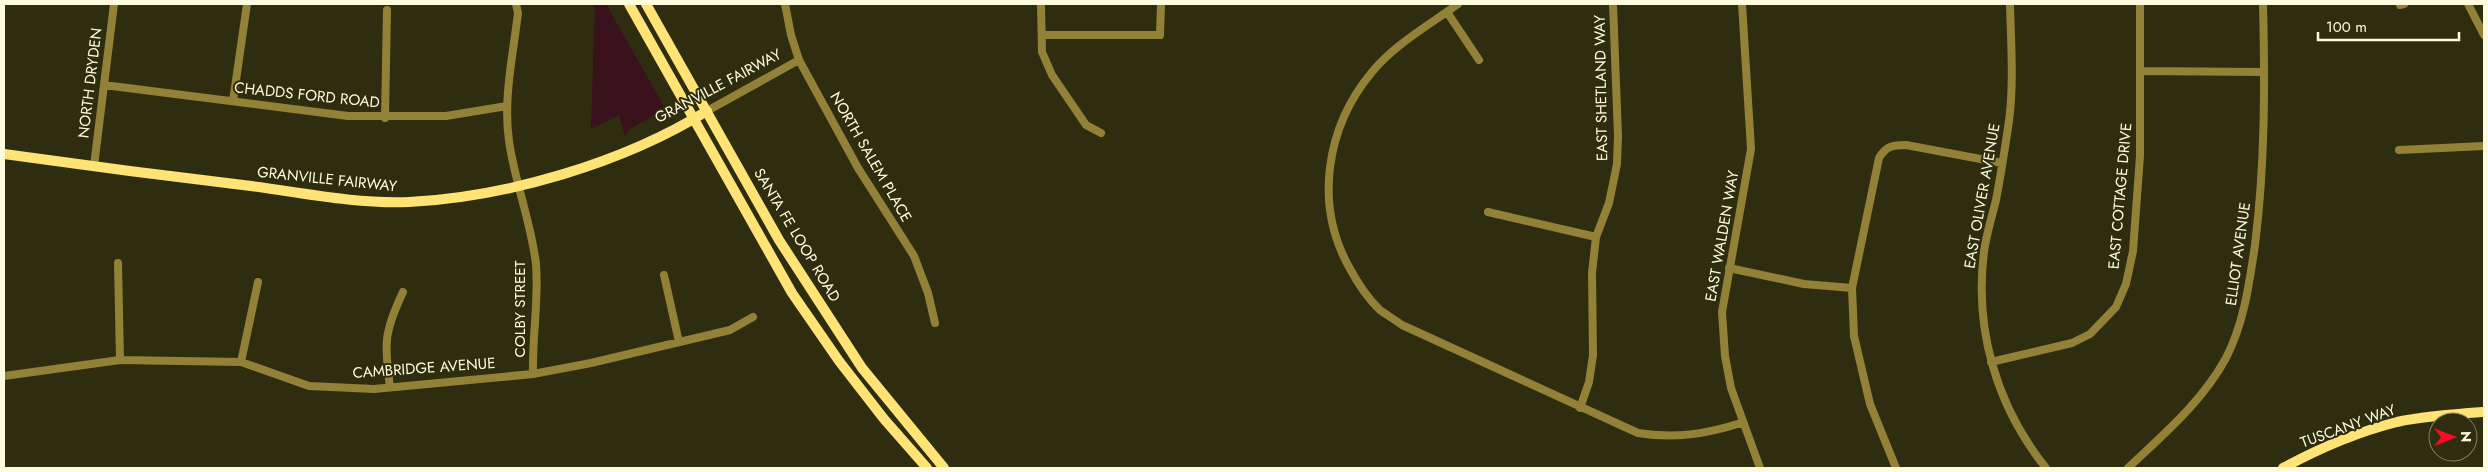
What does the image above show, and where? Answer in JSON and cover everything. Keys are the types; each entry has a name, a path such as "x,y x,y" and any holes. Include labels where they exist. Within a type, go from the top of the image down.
{"main road":[{"name":"SANTA FE LOOP ROAD","path":"628,4 792,292 845,368 884,419 926,468"},
{"name":"SANTA FE LOOP ROAD","path":"646,4 779,240 862,368 944,468"},
{"name":"GRANVILLE FAIRWAY","path":"4,154 348,199 408,202 519,187 580,168 638,145 707,111"},
{"name":"TUSCANY WAY","path":"2283,468 2323,448 2396,423 2445,415 2484,412"}],"street":[{"name":"NORTH DRYDEN","path":"94,166 114,4"},
{"path":"233,101 247,4"},
{"path":"516,4 517,21 507,106 509,142 519,187"},
{"name":"NORTH SALEM PLACE","path":"786,4 791,35 799,60 858,168 914,256 928,292 934,323"},
{"path":"1041,4 1042,52 1052,75 1086,125 1101,133"},
{"path":"1042,35 1160,35 1161,4"},
{"path":"1458,4 1396,50 1372,72 1349,105 1335,138 1328,176 1330,215 1337,246 1357,282 1379,309 1402,325 1638,433 1655,436 1692,436 1742,423"},
{"name":"EAST SHETLAND WAY","path":"1580,408 1589,382 1592,355 1591,292 1596,237 1609,203 1617,164 1618,136 1613,4"},
{"name":"EAST WALDEN WAY","path":"1742,4 1751,150 1722,312 1725,356 1731,388 1742,423 1760,468"},
{"name":"EAST OLIVER AVENUE","path":"2010,4 2012,74 2009,120 1984,251 1981,293 1984,329 1990,362 2002,396 2016,425 2046,468"},
{"name":"EAST COTTAGE DRIVE","path":"1990,362 2072,343 2090,334 2116,307 2126,284 2133,251 2140,156 2140,4"},
{"name":"ELLIOT AVENUE","path":"2128,468 2199,400 2225,359 2241,324 2249,287 2264,154 2263,4"},
{"path":"2468,4 2484,35"},
{"path":"385,118 387,10"},
{"path":"1447,12 1479,60"},
{"name":"GRANVILLE FAIRWAY","path":"707,111 799,60"},
{"path":"2141,71 2264,72"},
{"name":"CHADDS FORD ROAD","path":"104,86 348,116 385,118 446,116 507,106"},
{"path":"1896,468 1870,404 1859,365 1854,336 1852,288 1879,158 1884,150 1894,145 1906,145 2002,164"},
{"path":"2399,150 2484,146"},
{"name":"COLBY STREET","path":"519,187 530,226 536,265 532,343 533,374"},
{"path":"1488,212 1596,237"},
{"path":"118,263 120,360"},
{"path":"1729,268 1804,284 1852,288"},
{"path":"664,275 679,342"},
{"path":"241,362 258,282"},
{"path":"390,387 385,352 388,322 402,292"},
{"name":"CAMBRIDGE AVENUE","path":"4,376 120,360 241,362 309,386 374,389 533,374 730,330 753,317"}],"shaded area":[{"path":"595,4 606,4 665,108 629,130 625,136 619,115 591,129"}]}
